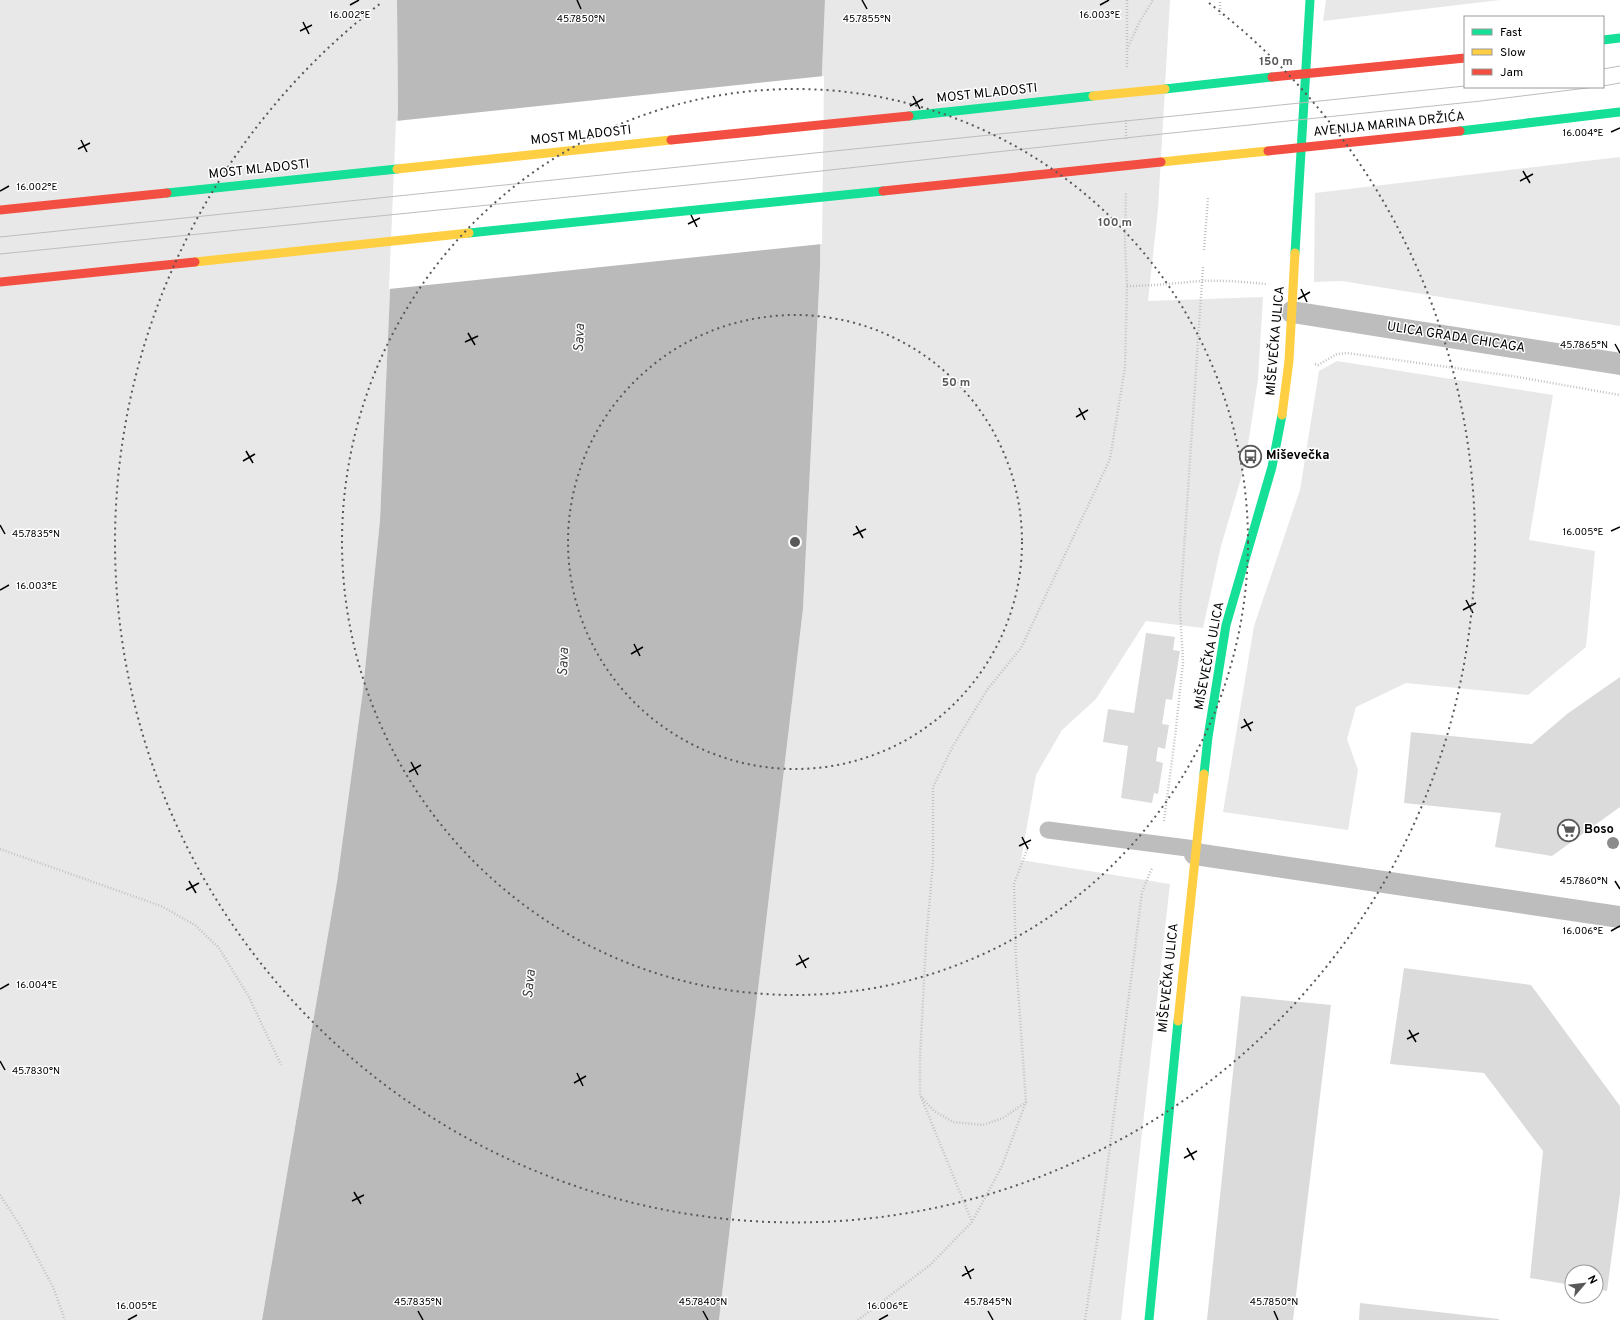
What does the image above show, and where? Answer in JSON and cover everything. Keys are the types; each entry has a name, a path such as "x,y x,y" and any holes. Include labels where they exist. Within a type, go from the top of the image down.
{"main road":[{"name":"MIŠEVEČKA ULICA","path":"1149,1320 1195,852 1208,737 1226,625 1272,467 1279,434 1289,361 1310,0"},
{"path":"1604,40 1620,38"},
{"name":"MOST MLADOSTI","path":"0,210 1464,58"},
{"name":"AVENIJA MARINA DRŽIĆA","path":"0,282 528,226 978,182 1268,150 1498,127 1620,112"}],"street":[{"name":"ULICA GRADA CHICAGA","path":"1292,312 1620,364"},
{"path":"1195,852 1620,917"}],"lane":[{"path":"1048,830 1161,845 1195,852"}],"path":[{"path":"1126,73 1127,0"},
{"path":"1127,50 1140,21 1153,0"},
{"path":"1220,0 1220,15"},
{"path":"1126,119 1126,143"},
{"path":"972,1222 920,1095 920,1059 925,958 934,862 933,787 953,746 987,690 1021,648 1110,458 1125,367 1127,286 1125,243 1126,189"},
{"path":"1204,250 1208,198"},
{"path":"1085,1320 1104,1193 1142,892 1161,845 1175,737 1183,664 1180,608 1203,267"},
{"path":"1127,286 1151,286 1202,281 1236,281 1271,284"},
{"path":"1315,364 1318,365 1337,354 1347,352 1512,376 1620,395"},
{"path":"858,1320 930,1265 972,1222 1002,1166 1026,1102 1016,960 1014,884 1032,834 1048,830"},
{"path":"0,849 161,906 195,926 219,948 249,997 281,1065"},
{"path":"920,1095 934,1111 953,1122 968,1124 983,1124 1002,1118 1026,1102"},
{"path":"0,1195 22,1227 53,1286 65,1320"}],"shaded area":[{"path":"0,0 397,0 398,108 380,520 363,690 337,882 262,1320 0,1320"},
{"path":"825,0 1170,0 1158,209 1148,301 1263,297 1258,379 1245,465 1221,546 1203,628 1146,621 1096,699 1062,730 1036,775 1021,860 1170,884 1121,1320 719,1320 803,609 820,268 822,72"},
{"path":"1326,0 1500,0 1323,21"},
{"path":"1620,157 1620,326 1342,281 1314,282 1315,193"},
{"path":"1337,361 1553,395 1529,540 1595,551 1586,647 1528,695 1406,683 1356,707 1347,739 1358,770 1348,830 1223,812 1254,626 1300,490 1319,371"}],"water":[{"name":"Sava","path":"397,0 825,0 822,72 820,268 803,609 719,1320 262,1320 337,882 363,690 380,520 398,108"}],"pier":[{"path":"824,76 822,244 389,289 396,121"}],"building":[{"path":"1146,633 1175,637 1173,650 1180,651 1172,700 1166,699 1162,724 1169,725 1165,749 1158,747 1156,761 1163,763 1158,794 1154,793 1152,803 1121,798 1128,746 1103,742 1108,709 1134,713"},
{"path":"1620,677 1620,807 1552,856 1495,847 1501,813 1404,803 1411,732 1532,744 1567,714"},
{"path":"1404,968 1531,985 1620,1106 1620,1194 1607,1291 1604,1290 1604,1264 1564,1264 1564,1284 1530,1278 1543,1151 1484,1073 1390,1064"},
{"path":"1241,996 1331,1005 1293,1320 1207,1320"},
{"path":"1360,1303 1499,1319 1499,1320 1359,1320"}],"tram line":[{"path":"1604,69 1620,66"},
{"path":"1604,86 1620,83"},
{"path":"0,237 1464,86"},
{"path":"0,254 738,180 1481,101 1587,88"}],"traffic: fast":[{"path":"1295,253 1310,0"},
{"path":"1604,40 1620,38"},
{"path":"1165,89 1272,77"},
{"path":"909,116 1093,96"},
{"path":"1460,131 1620,112"},
{"path":"167,193 397,169"},
{"path":"469,233 883,191"},
{"path":"1204,774 1208,737 1226,625 1272,467 1282,415"},
{"path":"1149,1320 1178,1021"}],"traffic: slow":[{"path":"1093,96 1165,89"},
{"path":"397,169 671,140"},
{"path":"1161,162 1268,151"},
{"path":"195,262 469,233"},
{"path":"1282,415 1289,361 1295,253"},
{"path":"1178,1021 1204,774"}],"traffic: jam":[{"path":"1272,77 1464,58"},
{"path":"671,140 909,116"},
{"path":"1268,151 1460,131"},
{"path":"883,191 1161,162"},
{"path":"0,210 167,193"},
{"path":"0,282 195,262"}],"place":[{"name":"Miševečka","path":"1250,456"},
{"name":"Boso","path":"1568,830"}]}
